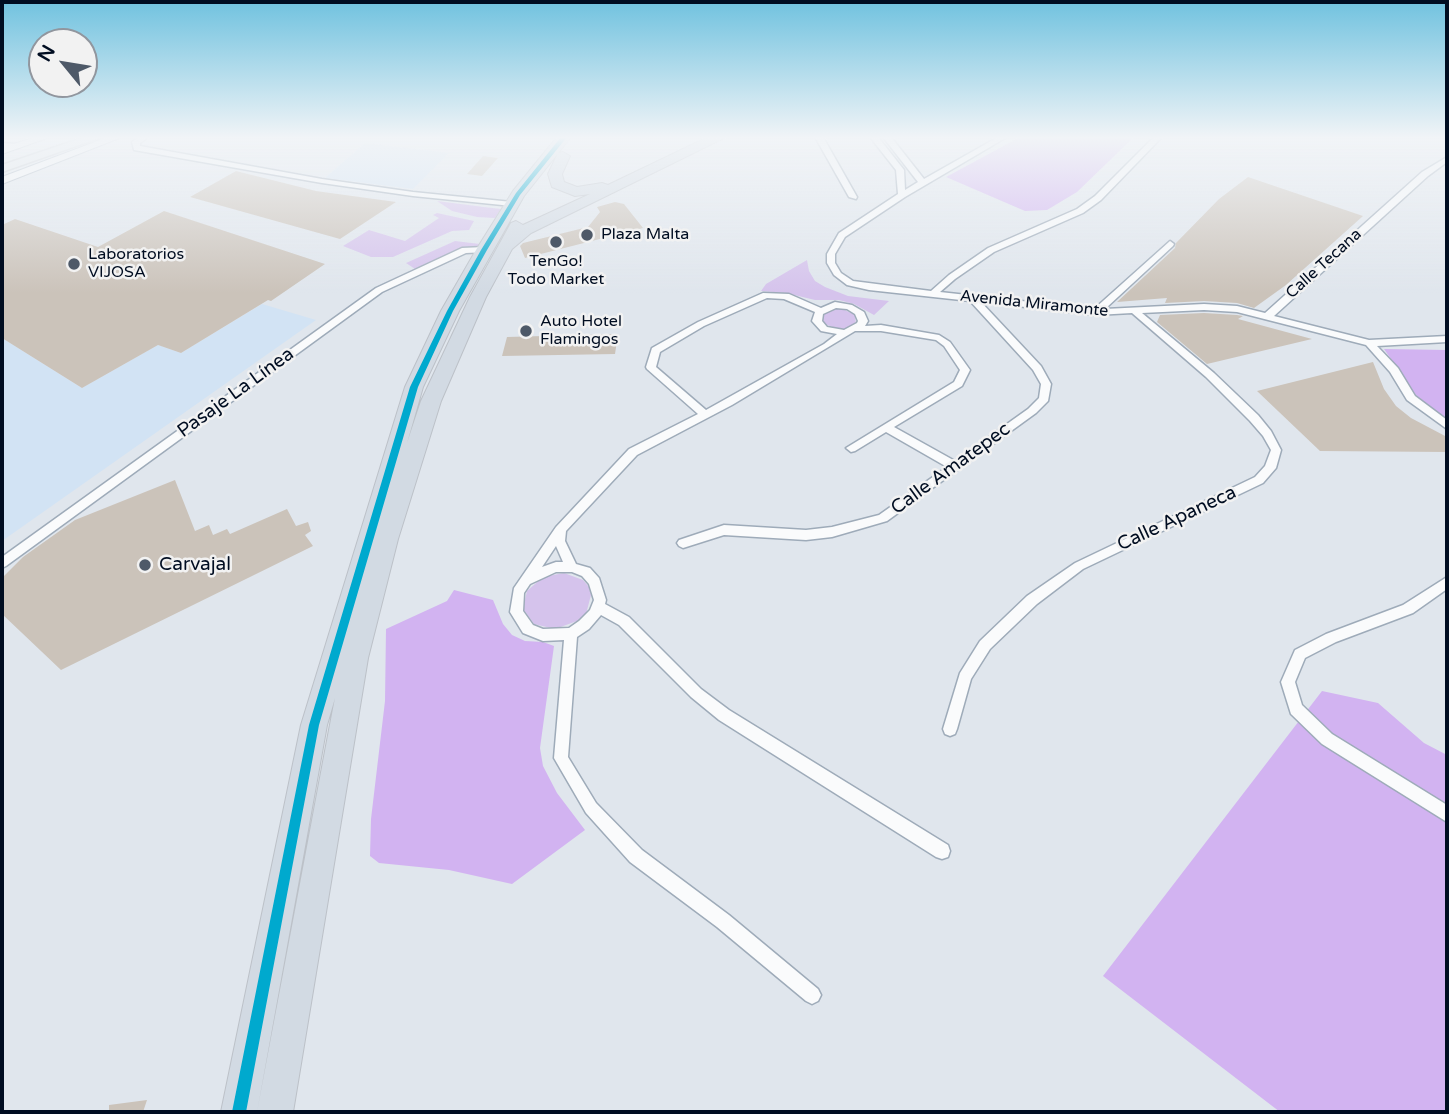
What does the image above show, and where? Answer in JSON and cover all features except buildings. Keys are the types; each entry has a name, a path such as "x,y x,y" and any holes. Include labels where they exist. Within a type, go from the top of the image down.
{"highway":[{"path":"275,1112 355,658 390,529 431,401 512,204 526,189"},
{"path":"239,1112 314,724 414,387 450,311 539,189"},
{"path":"567,189 582,196 599,189"},
{"path":"493,250 598,189"}],"street":[{"path":"385,189 512,204"},
{"path":"848,189 853,197"},
{"path":"902,189 902,195"},
{"name":"Avenida Miramonte","path":"912,189 842,235 831,254 831,263 838,275 850,282 932,295 1096,312 1204,307 1237,309 1369,342 1447,339"},
{"path":"932,295 951,277 991,250 1080,211 1107,189"},
{"name":"Calle Tecana","path":"1267,317 1408,189"},
{"path":"1096,312 1170,244"},
{"name":"Pasaje La Línea","path":"2,563 379,290 465,250 493,250"},
{"path":"705,415 651,367 655,350 721,314 766,295 786,296 821,311"},
{"name":"Calle Amatepec","path":"683,543 724,530 806,535 832,532 883,519 1032,411 1044,399 1045,391 1045,384 1037,368 972,298"},
{"path":"827,346 828,335 817,316 828,306 842,305 859,312 881,328"},
{"path":"857,329 863,321 859,312"},
{"name":"Calle Apaneca","path":"950,729 965,677 978,656 985,645 1032,600 1079,566 1259,480 1270,468 1276,450 1254,418 1210,375 1136,312"},
{"path":"820,325 831,331 845,333"},
{"path":"528,580 548,569 572,567 586,572 595,582 600,594 598,607 590,619 565,634 535,633 518,619 516,599 528,580 560,530 632,452 705,415 827,346 845,333 857,329 881,328 939,338 947,344 965,370 958,384 851,449"},
{"path":"1369,342 1394,370 1411,398 1447,425"},
{"path":"887,428 953,466"},
{"path":"560,530 559,541 572,567"},
{"path":"1447,582 1408,609 1331,638 1300,654 1288,682 1296,709 1327,739 1447,814"},
{"path":"598,607 624,621 696,692 724,715 942,851"},
{"path":"590,619 624,621"},
{"path":"565,634 567,660 561,758 590,808 636,856 723,921 812,995"}],"shaded area":[{"path":"974,189 1080,189 1047,210 1025,211"},
{"path":"437,201 501,209 495,218 477,217 452,211"},
{"path":"437,213 474,221 469,230 452,231 393,257 371,257 343,246 369,230 405,241 439,218 433,215"},
{"path":"455,241 480,244 476,250 464,250 418,271 406,263"},
{"path":"807,260 815,281 825,287 848,296 889,301 874,315 854,304 839,300 815,300 786,293 761,291 766,284"},
{"path":"262,304 316,320 2,541 2,338 82,388 158,345 181,353"},
{"path":"841,308 855,315 856,325 841,330 825,324 822,318 826,312"},
{"path":"1384,349 1447,350 1447,421 1416,395"},
{"path":"564,573 583,580 589,587 591,595 586,614 577,621 555,629 534,624 523,609 527,591 543,577"},
{"path":"454,590 493,600 503,624 512,635 525,641 554,646 540,748 543,766 557,793 585,830 512,884 449,870 379,863 370,856 371,819 385,701 386,629 447,601"},
{"path":"1322,691 1378,703 1424,743 1447,755 1447,1112 1280,1112 1103,976"}],"transit line":[{"path":"239,1112 314,725 414,387 450,311 522,189"}],"place":[{"name":"Plaza Malta","path":"587,235"},
{"name":"TenGo! Todo Market","path":"556,242"},
{"name":"Laboratorios VIJOSA","path":"74,264"},
{"name":"Auto Hotel Flamingos","path":"526,331"},
{"name":"Carvajal","path":"145,565"}]}
